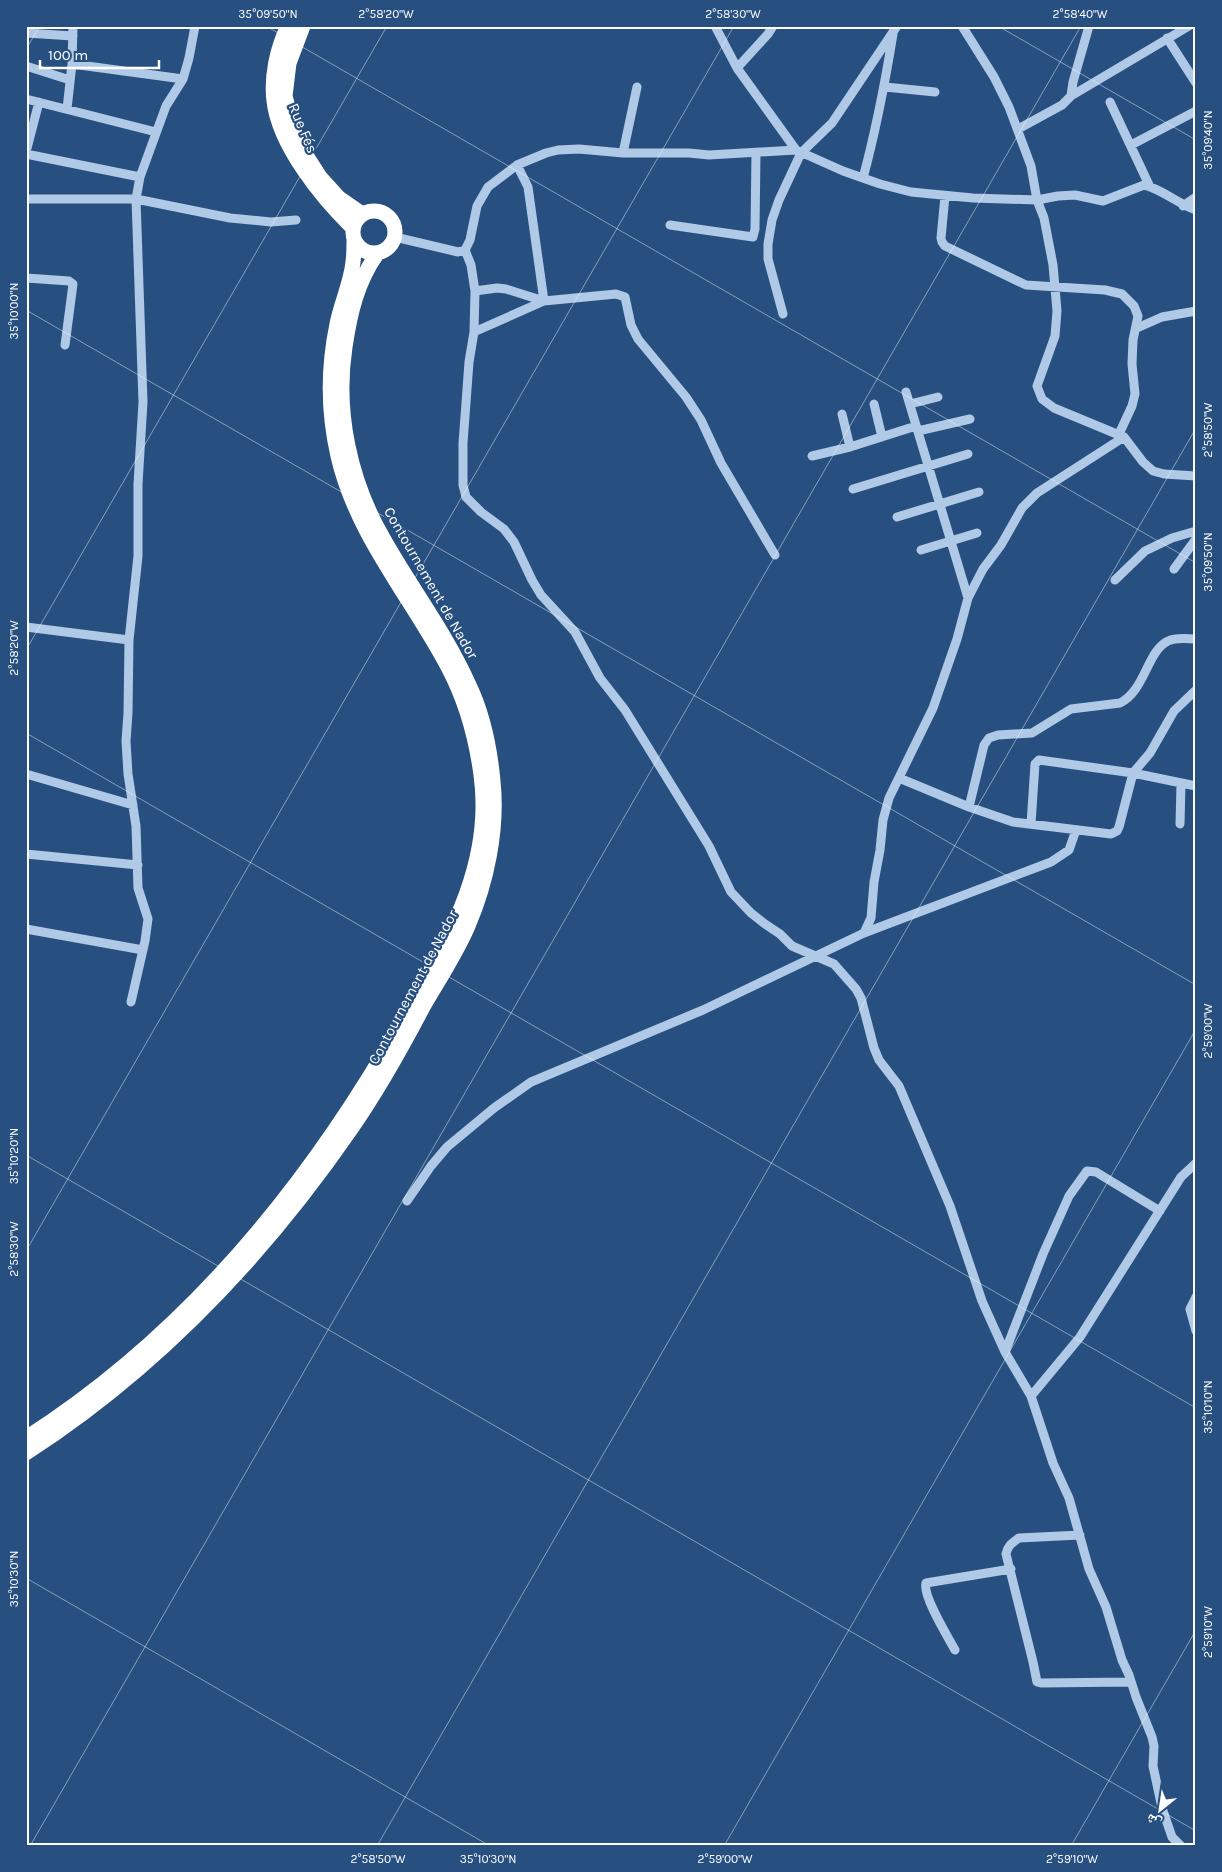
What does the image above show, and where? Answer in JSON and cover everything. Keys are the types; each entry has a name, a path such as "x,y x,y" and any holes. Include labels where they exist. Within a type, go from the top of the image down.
{"highway":[{"name":"Rue Fés","path":"288,26 278,53 273,80 274,102 280,124 298,163 353,234"},
{"name":"Rue Fés","path":"303,26 289,63 285,96 297,141 320,176 339,198 362,214"},
{"path":"372,211 382,212 390,218 395,227 395,237 392,245 385,251 377,254 359,249 353,234 356,219 362,214 372,211"},
{"name":"Contournement de Nador","path":"26,1438 91,1393 178,1317 238,1256 292,1190 342,1121 384,1054 457,921 472,881 481,834 483,809 482,776 473,728 450,670 373,543 355,509 342,473 333,435 330,397 331,358 337,320 352,268 353,234"},
{"name":"Contournement de Nador","path":"26,1453 53,1436 122,1383 186,1326 246,1264 302,1198 352,1128 395,1059 467,928 484,882 493,833 494,784 486,735 471,688 446,638 382,538 366,504 353,470 345,434 342,396 348,323 363,276 377,254"}],"street":[{"path":"131,1002 148,919 147,912 138,894 138,865 126,741 128,640 138,556 138,484 142,402 136,198 140,177 166,106 183,79 195,26"},
{"path":"715,26 737,68 799,151 824,164 910,192 945,196 1037,200 1051,196 1075,195 1103,201 1144,185 1183,206 1196,210"},
{"path":"737,68 773,26"},
{"path":"962,26 994,77 1018,129 1048,233 1057,311 1055,336 1038,378 1037,391 1045,402 1054,408 1121,436 1151,470 1164,474 1196,476"},
{"path":"1071,96 1073,82 1089,26"},
{"path":"1018,129 1062,105 1071,96 1189,26"},
{"path":"863,178 885,87 895,29"},
{"path":"783,314 769,268 768,244 772,220 779,200 799,151 832,123 895,29"},
{"path":"26,33 73,31 72,64 67,109"},
{"path":"1167,38 1196,83"},
{"path":"72,64 183,79"},
{"path":"26,66 70,80"},
{"path":"623,153 637,87"},
{"path":"885,87 935,92"},
{"path":"26,99 156,132"},
{"path":"40,102 28,133 26,153 140,177"},
{"path":"1110,102 1150,187"},
{"path":"1131,145 1196,111"},
{"path":"395,237 461,251 469,245 480,199 492,182 517,164 558,150 578,149 623,153 709,156 799,151"},
{"path":"670,225 753,237 755,229 756,153"},
{"path":"517,164 528,188 544,301"},
{"path":"864,932 871,918 874,882 885,808 934,708 957,639 968,598 983,569 1028,501 1121,436 1135,394 1132,364 1133,340 1138,316 1134,306 1122,294 1105,290 1026,286 945,246 941,238 945,196"},
{"path":"1183,206 1196,197"},
{"path":"26,199 136,198 230,218 271,222 296,220"},
{"path":"461,251 471,266 475,291 474,332 469,362 463,443 463,485 466,497 481,512 504,529 514,542 541,595 575,632 600,678 625,710 709,846 731,892 751,913 780,934 792,946 834,964 856,989 861,998 879,1060 899,1086 920,1132 950,1206 982,1301 1005,1352 1031,1396 1053,1463 1069,1498 1089,1569 1106,1607 1122,1660 1152,1738 1154,1746 1154,1775 1168,1829 1180,1846"},
{"path":"26,278 72,283 73,290 65,345"},
{"path":"475,291 497,288 506,289 544,301"},
{"path":"474,332 544,301 616,294 625,297 631,325 638,339 686,398 701,420 721,463 776,555"},
{"path":"1137,328 1162,317 1196,310"},
{"path":"906,392 968,598"},
{"path":"910,404 938,397"},
{"path":"874,404 882,437"},
{"path":"842,414 850,448"},
{"path":"812,456 850,448 882,437 970,419"},
{"path":"853,489 968,454"},
{"path":"897,517 979,492"},
{"path":"1115,580 1145,551 1172,538 1196,531"},
{"path":"921,550 977,533"},
{"path":"1174,569 1196,539"},
{"path":"26,627 128,640"},
{"path":"970,806 984,745 990,738 1032,733 1071,709 1120,703 1134,692 1160,646 1177,638 1196,639"},
{"path":"899,778 1013,822 1111,834 1117,831 1133,773 1150,753 1174,711 1196,690"},
{"path":"1031,824 1035,764 1037,760 1042,759 1133,773 1196,786"},
{"path":"26,774 133,805"},
{"path":"1180,784 1180,824"},
{"path":"407,1201 426,1172 447,1147 494,1108 531,1082 679,1020 864,932 1051,862 1069,850 1076,830"},
{"path":"26,854 138,865"},
{"path":"26,929 143,950"},
{"path":"1031,1396 1080,1337 1181,1177 1196,1163"},
{"path":"1005,1352 1068,1196 1087,1170 1096,1172 1160,1211"},
{"path":"1196,1297 1193,1311 1196,1331"},
{"path":"1080,1535 1019,1538 1007,1549 1006,1554 1038,1682 1131,1682"},
{"path":"956,1650 930,1603 925,1589 926,1583 1010,1568"}]}
